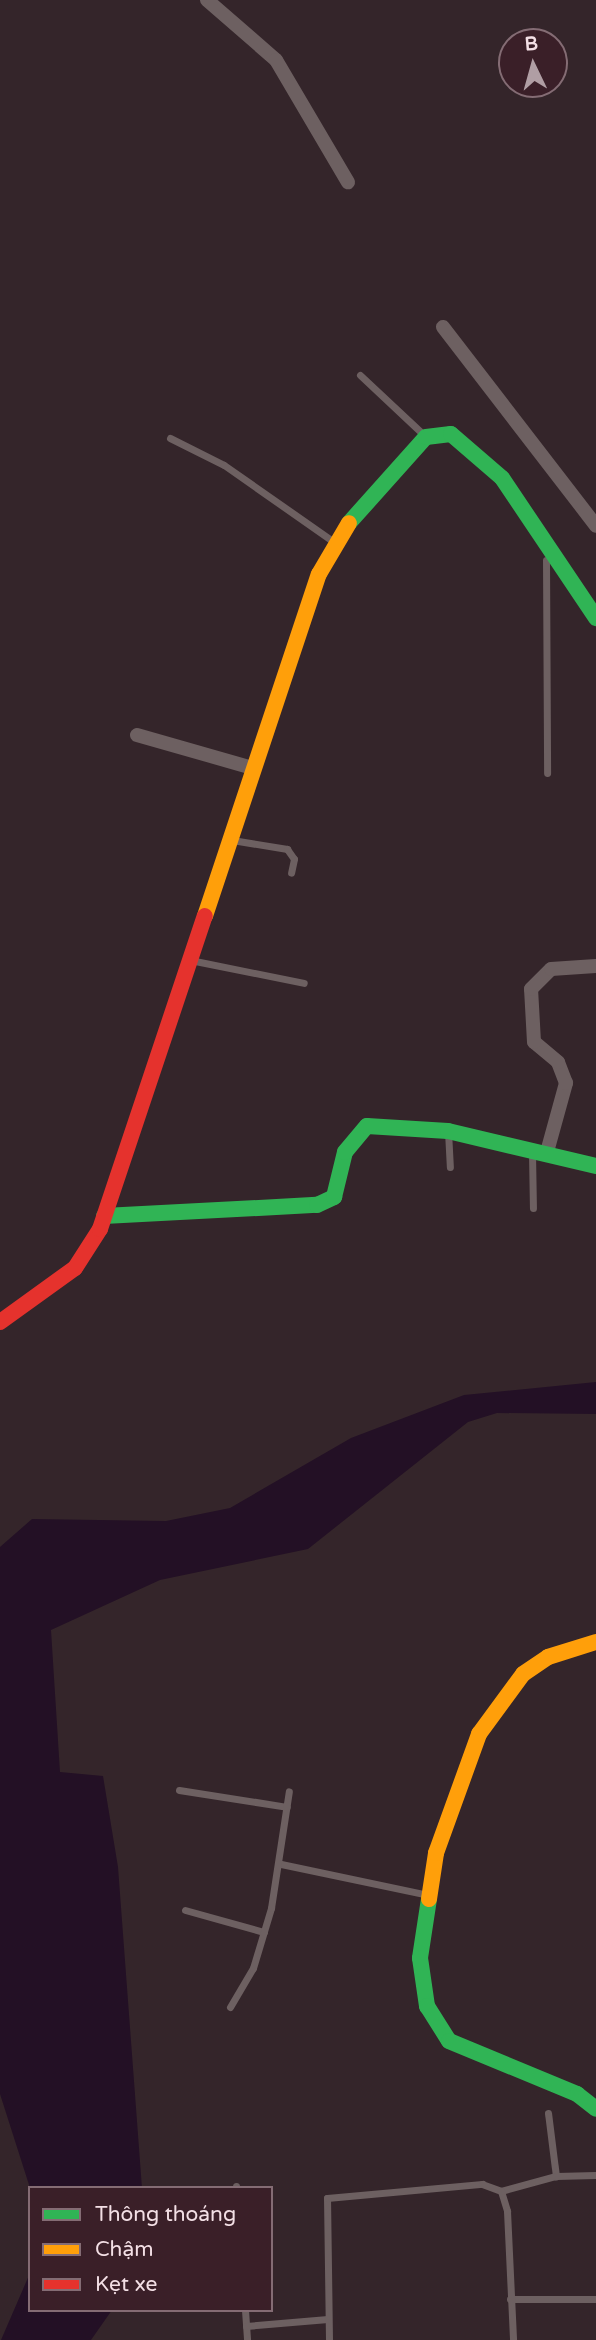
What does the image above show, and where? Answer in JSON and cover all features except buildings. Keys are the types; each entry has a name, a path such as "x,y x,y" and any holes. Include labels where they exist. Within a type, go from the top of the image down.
{"street":[{"path":"207,0 276,60 348,182"},
{"path":"443,327 596,526"},
{"path":"0,1322 75,1268 104,1216 186,960 319,573 332,546 426,437 440,433 461,439 502,478 546,552 596,618"},
{"path":"137,735 253,768"},
{"path":"539,1151 566,1083 558,1062 534,1042 531,989 551,969 596,966"},
{"path":"104,1216 317,1205 334,1197 345,1152 367,1126 448,1130 596,1166"},
{"path":"596,1642 548,1657 502,1696 479,1734 452,1804 428,1895 420,1958 427,2006 436,2025 461,2050 577,2094 596,2109"}],"lane":[{"path":"360,375 426,437"},
{"path":"170,438 224,465 332,546"},
{"path":"546,552 547,773"},
{"path":"228,839 287,849 294,859 291,873"},
{"path":"186,960 304,983"},
{"path":"448,1130 450,1167"},
{"path":"533,1208 539,1151"},
{"path":"179,1790 287,1807"},
{"path":"230,2007 264,1932 281,1864 289,1791"},
{"path":"281,1864 428,1895"},
{"path":"185,1910 264,1932"},
{"path":"548,2113 556,2176"},
{"path":"329,2340 327,2198 474,2184 501,2191 556,2176 596,2175"},
{"path":"501,2191 513,2340"},
{"path":"510,2299 596,2300"},
{"path":"245,2312 247,2340"},
{"path":"246,2326 328,2319"}],"shaded area":[{"path":"596,1382 596,1414 497,1413 468,1422 308,1549 160,1580 51,1630 60,1772 103,1776 118,1867 142,2186 29,2186 0,2094 0,1547 32,1519 166,1521 230,1508 351,1438 464,1395"},
{"path":"28,2278 28,2312 111,2312 91,2340 1,2340"}],"traffic: fast":[{"path":"349,523 426,437 451,434 502,478 596,618"},
{"path":"104,1216 317,1205 334,1197 345,1152 367,1126 448,1131 596,1166"},
{"path":"429,1899 420,1958 427,2006 449,2041 577,2094 596,2109"}],"traffic: slow":[{"path":"205,916 319,574 349,523"},
{"path":"429,1899 436,1853 479,1734 523,1674 548,1657 596,1642"}],"traffic: jam":[{"path":"0,1322 75,1268 100,1229 205,916"}]}
